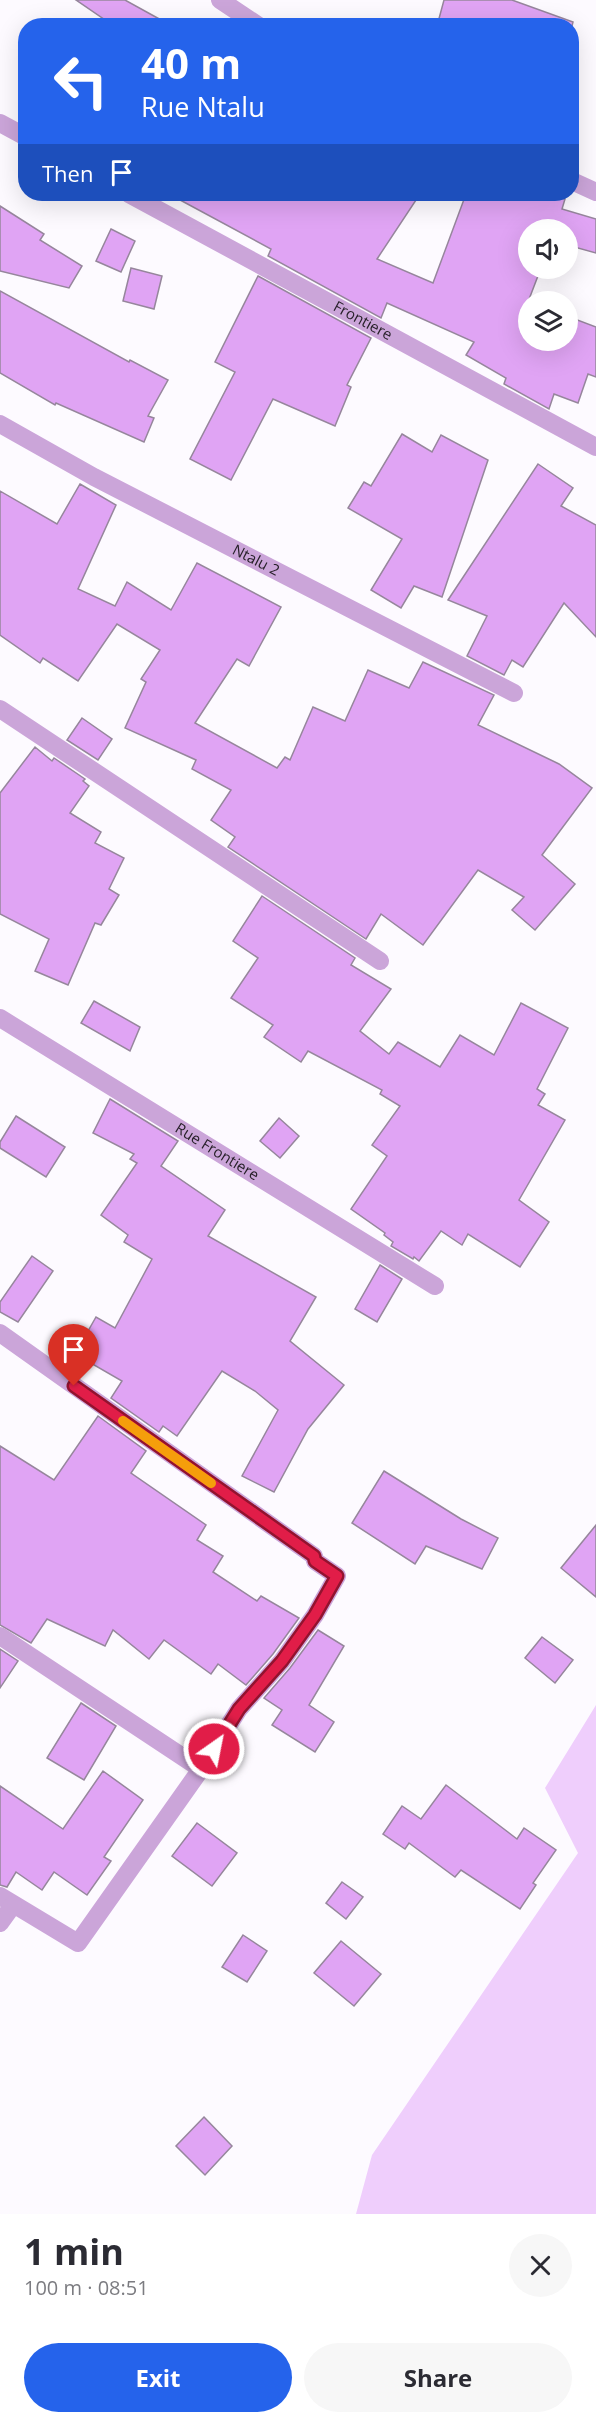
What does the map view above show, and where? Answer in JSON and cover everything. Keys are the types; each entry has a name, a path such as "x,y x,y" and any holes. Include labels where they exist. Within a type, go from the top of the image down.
{"street":[{"path":"220,0 247,18"},
{"path":"0,123 18,133"},
{"path":"579,184 596,192"},
{"name":"Frontiere","path":"142,201 596,447"},
{"name":"Ntalu 2","path":"0,424 94,477 514,693"},
{"path":"0,709 380,961"},
{"name":"Rue Frontiere","path":"0,1018 435,1286"},
{"path":"0,1333 314,1556 315,1561 337,1576 315,1615 282,1661 239,1709 201,1769 78,1943 7,1900 0,1923"},
{"path":"0,1636 201,1769"}],"shaded area":[{"path":"596,1705 596,2214 356,2214 372,2155 578,1853 545,1788"}],"building":[{"path":"76,0 125,0 158,18 102,18"},
{"path":"444,0 512,0 562,18 439,18"},
{"path":"182,201 415,201 377,259 433,283 463,201 564,201 562,209 596,219 596,253 578,248 578,219 518,219 518,279 537,279 532,291 518,291 518,351 578,351 578,320 596,327 596,377 588,374 578,403 554,394 549,409 504,384 506,378 466,355 474,342 387,303 381,318 268,256 271,249"},
{"path":"0,206 44,234 40,240 82,266 69,288 0,271"},
{"path":"111,229 135,241 121,272 96,261"},
{"path":"131,268 162,276 154,309 123,301"},
{"path":"258,276 371,338 347,385 351,387 335,426 273,399 231,480 190,459 235,372 215,362"},
{"path":"0,291 129,362 130,360 168,380 148,416 154,418 144,442 56,403 55,405 0,373"},
{"path":"402,434 432,452 441,435 488,460 442,597 414,586 401,608 371,590 402,539 348,508 364,482 371,486"},
{"path":"538,464 573,488 561,506 596,525 596,637 564,603 523,667 512,660 504,675 467,656 487,616 448,600"},
{"path":"80,484 116,505 78,589 115,606 127,582 171,610 197,563 281,607 249,666 237,659 195,723 277,768 285,757 290,760 313,707 345,721 368,670 409,688 423,662 494,695 478,725 559,764 592,788 542,855 575,884 535,930 512,910 524,897 478,870 423,945 381,914 366,939 228,847 235,837 211,820 231,790 192,769 196,760 125,728 146,682 141,679 160,650 117,624 78,681 43,658 40,663 0,635 0,491 57,524"},
{"path":"82,718 112,739 98,760 67,740"},
{"path":"35,747 52,761 54,758 85,779 83,781 89,786 70,813 101,832 95,843 124,858 109,889 119,895 101,925 95,923 68,985 35,971 49,939 0,914 0,793"},
{"path":"262,896 355,958 351,965 391,989 360,1031 389,1054 398,1042 440,1067 460,1035 494,1055 521,1003 568,1028 537,1089 545,1094 538,1105 565,1120 519,1200 549,1222 520,1267 468,1234 462,1245 441,1231 419,1261 414,1257 413,1259 391,1246 393,1242 384,1235 385,1233 351,1209 387,1156 372,1145 400,1106 380,1094 382,1090 308,1051 301,1062 264,1037 273,1025 231,998 258,958 233,941"},
{"path":"94,1001 140,1027 130,1051 81,1023"},
{"path":"110,1099 178,1141 161,1166 225,1210 208,1236 316,1297 290,1341 344,1385 308,1429 274,1492 242,1476 278,1410 255,1391 222,1371 177,1436 163,1426 159,1432 111,1398 122,1381 75,1354 96,1317 115,1328 152,1259 124,1242 128,1235 101,1215 137,1163 130,1159 134,1154 93,1133"},
{"path":"16,1116 65,1147 46,1177 0,1148 0,1142"},
{"path":"279,1118 299,1136 280,1158 260,1141"},
{"path":"32,1256 53,1271 18,1322 0,1312 0,1302"},
{"path":"380,1265 402,1279 377,1322 355,1309"},
{"path":"98,1416 146,1451 131,1473 206,1525 197,1540 223,1556 213,1572 257,1601 261,1596 299,1618 273,1654 246,1685 218,1664 211,1674 164,1640 149,1659 113,1630 105,1646 47,1619 31,1643 0,1625 0,1446 54,1480"},
{"path":"384,1471 461,1519 498,1538 482,1569 426,1546 415,1564 352,1523"},
{"path":"596,1525 596,1597 561,1568"},
{"path":"318,1630 344,1646 309,1705 334,1722 315,1752 272,1725 282,1710 264,1698"},
{"path":"542,1637 573,1660 555,1683 525,1658"},
{"path":"0,1649 18,1661 0,1688"},
{"path":"81,1703 116,1726 84,1780 47,1758"},
{"path":"103,1771 143,1800 104,1857 111,1861 87,1895 54,1872 42,1890 16,1872 7,1887 0,1885 0,1786 63,1829"},
{"path":"446,1785 517,1839 524,1828 556,1850 533,1883 536,1885 520,1909 461,1870 455,1877 409,1843 405,1849 383,1834 402,1806 421,1819"},
{"path":"197,1823 237,1853 212,1886 172,1856"},
{"path":"342,1882 363,1897 346,1919 326,1903"},
{"path":"243,1935 267,1951 247,1982 222,1967"},
{"path":"341,1941 381,1974 354,2006 314,1973"},
{"path":"204,2117 232,2146 205,2175 176,2146"}],"slow traffic":[{"path":"123,1421 211,1483"}],"route":[{"path":"74,1386 314,1556 315,1561 337,1576 315,1615 282,1661 239,1709 214,1749"}]}
